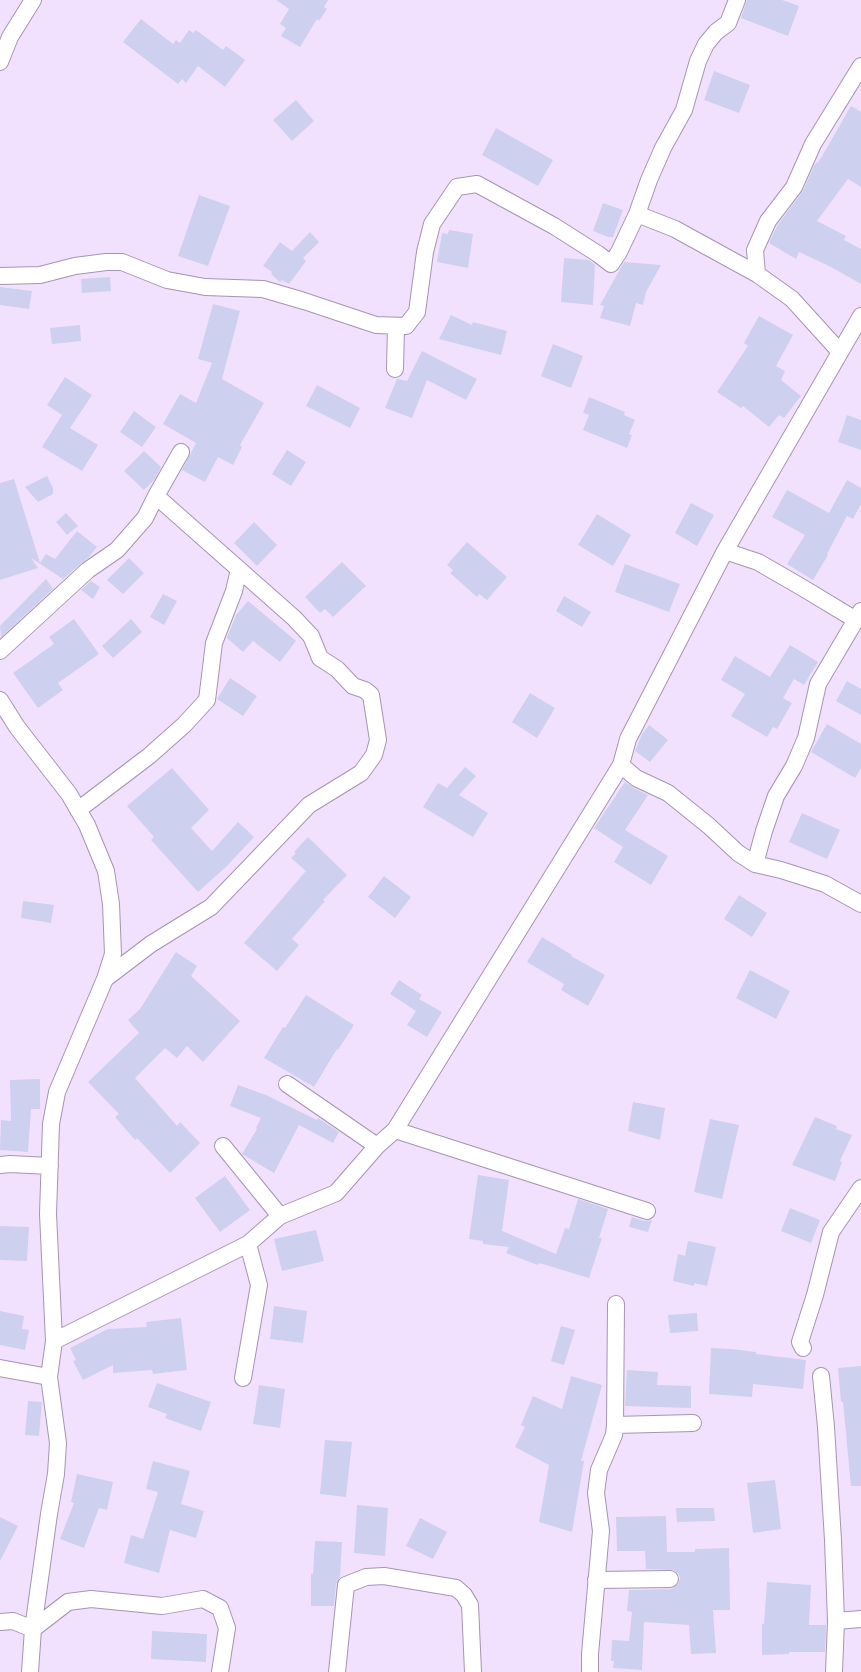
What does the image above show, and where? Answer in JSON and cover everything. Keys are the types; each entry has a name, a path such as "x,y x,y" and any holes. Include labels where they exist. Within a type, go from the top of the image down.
{"street":[{"path":"0,62 10,38 33,0"},
{"path":"0,276 40,275 75,266 122,262 167,280 205,287 263,289 376,325 406,326 417,312 422,286 425,252 432,224 457,187 477,184 554,226 611,264 619,252 637,214 663,148 684,110 698,61 706,44 716,32 728,23 737,0"},
{"path":"757,274 755,250 768,220 794,187 813,144 861,66"},
{"path":"637,214 675,229 757,274 792,299 840,352"},
{"path":"54,1341 248,1244 280,1216 336,1193 377,1146 395,1130 621,764 628,739 726,551 861,316"},
{"path":"395,369 396,326"},
{"path":"0,652 88,570 117,550 145,518 181,452"},
{"path":"105,979 151,944 211,907 309,805 361,773 374,755 378,740 371,696 366,690 354,686 337,669 320,658 311,636 294,618 156,496"},
{"path":"726,551 758,562 858,616 818,684 806,738 794,766 776,796 755,864"},
{"path":"78,810 149,756 184,725 207,700 214,643 234,591 239,569"},
{"path":"0,700 16,727 69,794 87,825 106,871 110,904 112,954 105,979 57,1092 51,1124 48,1214 54,1341 50,1377 58,1443 56,1474 33,1629 30,1672"},
{"path":"621,764 636,778 668,793 709,826 738,853 755,864 824,884 861,904"},
{"path":"286,1084 377,1146"},
{"path":"395,1130 647,1211"},
{"path":"223,1146 280,1216"},
{"path":"0,1165 50,1166"},
{"path":"803,1348 800,1342 815,1295 831,1232 861,1188"},
{"path":"243,1378 259,1285 248,1244"},
{"path":"590,1672 601,1532 596,1493 599,1470 614,1435 615,1425 616,1304"},
{"path":"0,1368 50,1377"},
{"path":"821,1376 833,1540 836,1621 834,1672"},
{"path":"615,1425 693,1423"},
{"path":"337,1672 346,1585 366,1577 384,1576 456,1588 464,1595 470,1605 473,1672"},
{"path":"596,1580 670,1579"},
{"path":"33,1629 68,1602 91,1600 162,1606 203,1599 220,1608 227,1628 220,1672"},
{"path":"836,1621 861,1619"},
{"path":"0,1622 13,1621 33,1629"}],"building":[{"path":"276,0 328,0 324,7 327,9 319,21 317,19 300,47 281,36 286,28 280,24 289,9"},
{"path":"747,0 782,0 799,6 788,36 741,18"},
{"path":"141,19 173,44 176,40 180,43 189,30 193,33 196,30 223,50 226,46 245,60 225,87 198,66 186,83 182,79 178,84 123,42"},
{"path":"714,71 750,85 739,113 704,100"},
{"path":"296,100 314,121 292,141 273,120"},
{"path":"851,106 861,112 861,187 848,179 817,221 846,236 844,240 861,249 861,284 799,252 796,259 769,243 777,226 803,191 814,166 818,163"},
{"path":"496,128 553,160 538,186 482,155"},
{"path":"199,195 230,206 208,266 178,256"},
{"path":"603,203 623,210 613,237 593,231"},
{"path":"449,230 473,234 468,268 437,262 442,233 448,234"},
{"path":"310,232 319,242 303,258 306,261 289,284 282,280 280,282 271,274 272,272 263,266 280,242 292,251"},
{"path":"564,258 589,260 595,265 593,305 561,302"},
{"path":"624,262 661,265 646,292 643,305 636,303 630,326 600,318 604,306 600,305"},
{"path":"110,277 111,291 82,293 81,279"},
{"path":"0,287 32,291 29,309 0,305"},
{"path":"213,304 240,311 222,379 264,403 240,445 242,447 233,465 218,457 205,482 182,470 196,443 163,424 180,394 196,403 212,363 198,359"},
{"path":"451,315 472,325 473,322 507,331 501,355 439,339"},
{"path":"759,316 793,335 776,366 785,371 781,380 801,396 784,418 779,415 769,427 743,406 741,408 717,392 748,346 744,343"},
{"path":"80,325 81,341 52,344 50,328"},
{"path":"553,344 583,356 571,388 541,376"},
{"path":"422,351 477,379 466,400 427,380 412,418 385,408 397,379 407,381"},
{"path":"65,377 92,395 70,428 98,445 82,471 42,447 62,415 47,405"},
{"path":"317,385 360,408 350,428 306,406"},
{"path":"589,397 625,412 624,415 635,420 629,434 632,435 627,448 583,430 589,415 583,413"},
{"path":"134,411 156,427 142,447 120,432"},
{"path":"847,415 861,420 861,450 838,442"},
{"path":"287,450 306,462 291,486 272,474"},
{"path":"144,451 161,467 154,480 144,490 124,471"},
{"path":"47,476 53,488 53,494 38,502 25,487"},
{"path":"14,479 40,563 46,554 55,559 77,531 97,547 89,557 63,579 31,558 38,568 0,580 0,483"},
{"path":"847,480 861,488 861,504 853,519 847,516 828,555 813,580 787,564 805,535 772,517 787,490 829,513"},
{"path":"691,503 714,515 697,546 675,533"},
{"path":"66,513 78,526 67,535 56,522"},
{"path":"597,514 631,535 613,566 578,545"},
{"path":"254,522 277,545 257,566 234,543"},
{"path":"467,542 507,577 487,600 479,594 477,597 450,573 453,570 447,565"},
{"path":"129,558 144,573 123,594 107,580"},
{"path":"342,562 366,586 333,617 325,609 320,613 305,597"},
{"path":"625,564 680,584 669,612 615,592"},
{"path":"46,579 53,589 1,637 0,626"},
{"path":"91,581 100,587 93,599 81,590"},
{"path":"163,594 177,601 164,625 150,617"},
{"path":"564,596 591,612 582,627 556,611"},
{"path":"248,601 296,641 280,662 253,641 243,652 227,638 236,615"},
{"path":"74,619 99,654 58,683 63,690 38,708 13,673 54,644 49,637"},
{"path":"131,619 142,632 113,658 102,646"},
{"path":"790,645 818,662 804,685 794,679 783,698 792,703 777,729 773,727 767,737 731,716 745,694 721,680 735,656 770,677"},
{"path":"230,678 257,696 243,716 217,699"},
{"path":"847,681 861,689 861,715 836,701"},
{"path":"530,693 555,708 537,738 512,722"},
{"path":"827,724 861,744 861,768 855,778 811,752"},
{"path":"649,725 668,740 650,762 635,751 642,734"},
{"path":"465,767 476,776 459,795 488,813 473,837 423,807 438,783 447,788"},
{"path":"172,768 209,810 191,828 212,851 238,822 254,837 227,866 198,892 151,840 154,837 127,806"},
{"path":"625,782 648,795 625,830 668,856 651,885 614,862 623,847 594,828"},
{"path":"802,813 840,830 827,859 789,842"},
{"path":"308,837 347,875 323,900 325,901 292,939 299,945 277,971 244,943 306,871 291,858"},
{"path":"384,876 411,897 395,918 368,897"},
{"path":"739,895 767,913 752,937 724,919"},
{"path":"23,901 54,905 51,923 21,918"},
{"path":"542,937 605,975 588,1006 561,990 564,984 527,962"},
{"path":"176,952 197,966 191,976 240,1021 203,1062 187,1046 177,1058 165,1048 135,1078 177,1126 180,1122 200,1143 170,1173 137,1138 135,1140 115,1117 119,1114 88,1082 139,1033 128,1020 140,1009"},
{"path":"750,970 790,991 776,1019 736,998"},
{"path":"399,980 422,995 419,999 442,1012 427,1037 407,1025 416,1011 390,994"},
{"path":"306,995 354,1025 314,1087 264,1058"},
{"path":"40,1079 40,1109 31,1109 28,1152 0,1150 1,1120 11,1121 10,1080"},
{"path":"238,1085 266,1095 317,1120 318,1118 339,1132 333,1143 299,1125 274,1173 242,1154 257,1129 261,1118 230,1106"},
{"path":"633,1102 665,1108 660,1140 628,1131"},
{"path":"815,1117 837,1126 836,1129 852,1135 840,1161 842,1162 835,1181 792,1165"},
{"path":"710,1119 739,1125 722,1199 694,1192"},
{"path":"478,1175 509,1180 502,1231 556,1254 565,1228 569,1229 578,1199 608,1209 599,1238 602,1238 589,1278 539,1263 538,1265 506,1253 509,1247 483,1244 483,1241 469,1239"},
{"path":"225,1176 250,1210 220,1232 195,1198"},
{"path":"790,1208 820,1220 811,1243 781,1231"},
{"path":"632,1217 644,1221 652,1220 648,1232 629,1227"},
{"path":"0,1226 29,1227 27,1261 0,1260"},
{"path":"316,1230 324,1261 282,1271 274,1239"},
{"path":"688,1241 716,1247 707,1286 694,1283 694,1286 673,1281 678,1254 685,1256"},
{"path":"274,1306 307,1311 303,1343 270,1339"},
{"path":"0,1311 24,1316 22,1329 29,1330 25,1350 0,1345"},
{"path":"697,1313 698,1331 670,1333 668,1315"},
{"path":"181,1318 187,1370 153,1374 152,1370 113,1373 113,1365 83,1380 73,1361 76,1360 70,1348 108,1329 147,1327 146,1322"},
{"path":"561,1326 575,1330 564,1365 551,1361"},
{"path":"711,1348 756,1352 756,1354 806,1360 803,1389 753,1384 752,1397 709,1394"},
{"path":"861,1366 861,1486 851,1486 838,1368"},
{"path":"627,1370 658,1372 657,1385 691,1386 691,1408 625,1406"},
{"path":"571,1376 602,1385 581,1461 584,1461 572,1532 539,1522 549,1465 515,1447 525,1427 521,1425 533,1396 562,1409"},
{"path":"157,1383 211,1402 201,1431 165,1418 167,1414 148,1407"},
{"path":"259,1385 285,1389 280,1428 253,1424"},
{"path":"28,1401 42,1402 39,1436 25,1435"},
{"path":"325,1440 352,1442 346,1497 320,1494"},
{"path":"153,1461 190,1471 181,1504 204,1511 196,1538 170,1530 159,1573 124,1563 131,1535 143,1539 158,1492 146,1489"},
{"path":"77,1474 113,1482 107,1510 99,1508 84,1548 60,1539 74,1503 71,1502"},
{"path":"775,1480 781,1529 753,1533 747,1483"},
{"path":"357,1505 388,1508 385,1556 354,1553"},
{"path":"676,1508 714,1508 715,1521 677,1522"},
{"path":"666,1516 667,1552 695,1552 695,1549 729,1548 730,1610 713,1610 716,1653 691,1654 689,1625 644,1622 642,1670 613,1668 614,1661 611,1661 612,1640 629,1641 632,1612 627,1611 629,1590 671,1589 678,1584 680,1579 679,1574 674,1570 646,1569 645,1551 617,1551 616,1517"},
{"path":"0,1517 18,1526 0,1561"},
{"path":"420,1518 447,1532 433,1559 406,1546"},
{"path":"315,1541 342,1542 340,1577 336,1584 334,1606 311,1606 311,1574 313,1574"},
{"path":"767,1582 811,1585 809,1625 826,1625 825,1652 789,1652 789,1654 762,1655 762,1624 764,1624"},
{"path":"152,1631 207,1634 206,1662 151,1659"}]}
